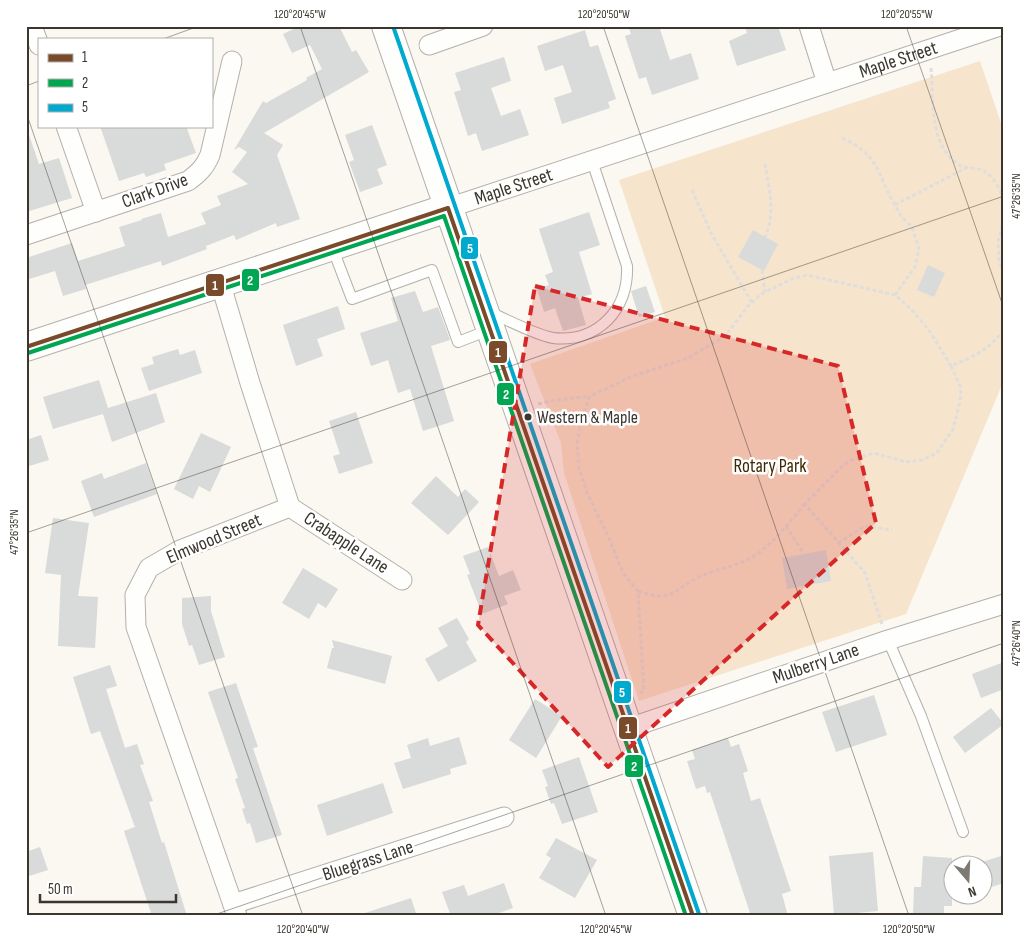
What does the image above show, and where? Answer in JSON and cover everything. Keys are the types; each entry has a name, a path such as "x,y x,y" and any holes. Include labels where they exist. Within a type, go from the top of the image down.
{"main road":[{"path":"386,26 693,916"},
{"name":"Maple Street","path":"26,347 448,208"}],"street":[{"path":"32,26 38,42"},
{"path":"429,45 483,26"},
{"path":"809,26 827,83"},
{"name":"Maple Street","path":"448,208 1000,26"},
{"name":"Clark Drive","path":"26,235 188,181 205,166 210,154 232,61"},
{"path":"67,128 96,212"},
{"path":"220,282 290,508"},
{"name":"Crabapple Lane","path":"290,508 402,580"},
{"name":"Elmwood Street","path":"235,910 136,627 136,594 149,568 180,550 290,508"},
{"name":"Mulberry Lane","path":"629,728 888,640 1004,604"},
{"name":"Bluegrass Lane","path":"235,910 504,817"}],"lane":[{"path":"332,246 352,299 432,270 458,342 487,320 540,334 564,338 577,337 600,327 617,310 626,289 628,278 627,266 592,161"},
{"path":"888,640 921,716 963,832"}],"path":[{"path":"929,50 933,86 933,116 937,136 948,154 959,165 983,169 997,184 1004,200"},
{"path":"842,138 856,145 870,156 901,216 912,227 919,249 915,267 895,295"},
{"path":"765,164 771,198 769,228 765,237"},
{"path":"895,205 968,167"},
{"path":"692,190 711,233 752,303"},
{"path":"1004,219 998,242 999,260 1004,274"},
{"path":"762,270 765,292"},
{"path":"518,409 551,401 590,396 633,376 688,358 725,336 752,303 765,292 792,279 807,275 895,295 912,310 932,333 961,388 954,429 937,453 922,460 906,462 874,453 843,464 772,542 751,558 700,576 671,595 654,597 638,591 623,573 609,538 586,493 579,467 577,444 581,421 590,396"},
{"path":"951,366 971,358 992,345 1004,330"},
{"path":"805,504 865,574 888,640"},
{"path":"786,526 804,554"},
{"path":"838,543 865,526 892,530"},
{"path":"637,694 644,691 638,591"}],"highlighted area":[{"path":"535,286 838,366 876,523 608,767 478,625"}],"green space":[{"name":"Rotary Park","path":"980,61 1004,132 1004,380 906,614 639,701 564,473 561,443 530,364 665,317 619,180"}],"building":[{"path":"300,26 339,26 352,52 356,50 369,72 264,133 283,145 277,155 300,219 277,227 276,223 236,240 234,235 206,246 207,249 162,266 161,261 85,285 86,289 63,296 55,271 26,280 26,258 72,243 78,261 125,246 119,227 141,219 161,213 168,237 206,224 201,213 221,205 217,196 248,184 232,172 247,152 239,147 234,150 263,101 266,103 307,80 306,78 322,69 310,45 292,53 283,34"},
{"path":"628,26 659,26 670,60 691,53 699,79 652,95 646,77 639,79 625,36 631,34"},
{"path":"745,26 778,26 786,50 737,66 729,41 747,33"},
{"path":"585,30 590,47 598,45 616,99 608,102 610,108 562,124 554,98 572,92 563,65 545,71 537,46"},
{"path":"504,57 511,81 491,88 501,116 520,109 529,135 482,151 476,133 468,136 454,92 461,90 455,73"},
{"path":"372,125 387,165 377,169 383,184 360,192 349,162 354,160 345,135"},
{"path":"101,128 187,128 196,153 164,164 166,170 146,177 144,173 119,181"},
{"path":"29,135 39,164 59,158 72,198 26,212 26,136"},
{"path":"589,212 600,245 579,252 592,294 578,298 586,325 563,331 555,308 544,312 537,289 549,285 545,275 553,272 539,229"},
{"path":"753,230 778,244 764,271 738,257"},
{"path":"928,265 945,273 934,297 917,290"},
{"path":"646,286 655,312 639,317 631,291"},
{"path":"415,291 423,312 438,307 450,340 431,346 454,421 423,431 410,389 398,393 388,360 371,366 360,333 398,321 391,298"},
{"path":"338,306 345,329 317,339 323,356 296,366 283,325"},
{"path":"178,349 180,355 195,350 202,373 149,391 141,368 154,364 152,357"},
{"path":"99,380 108,408 156,393 165,422 112,442 103,414 53,429 43,397"},
{"path":"356,412 373,463 339,474 333,456 340,454 329,421"},
{"path":"201,433 231,447 210,492 199,486 193,499 174,489"},
{"path":"41,435 49,460 26,467 26,440"},
{"path":"146,463 157,494 94,517 81,481 102,473 104,479"},
{"path":"436,476 458,497 465,489 479,502 448,535 411,503"},
{"path":"53,518 89,523 78,596 98,597 95,648 58,646 61,575 45,573"},
{"path":"488,547 499,576 513,570 521,590 504,596 508,604 482,614 467,575 470,574 463,556"},
{"path":"826,550 831,581 787,589 782,558"},
{"path":"303,568 338,589 326,608 318,603 309,619 282,603"},
{"path":"211,596 211,611 225,657 199,665 192,645 189,646 182,624 182,598"},
{"path":"457,618 469,639 466,642 477,661 438,682 425,659 448,646 438,628"},
{"path":"332,640 392,656 385,684 327,668 332,648 334,648"},
{"path":"1004,662 1004,689 981,698 972,674"},
{"path":"110,665 117,686 106,689 125,748 137,744 144,764 140,765 153,801 149,802 162,843 164,842 187,916 152,916 124,831 135,827 100,731 91,734 73,677"},
{"path":"236,683 258,747 253,748 282,835 256,843 250,823 247,824 242,809 245,808 235,779 238,778 208,692"},
{"path":"874,695 887,735 836,752 822,712"},
{"path":"535,699 562,716 536,758 509,740"},
{"path":"991,708 1004,724 965,753 953,737"},
{"path":"459,737 467,764 450,769 451,774 403,789 394,763 411,758 407,745 428,738 430,746"},
{"path":"728,738 731,747 739,744 748,771 743,773 751,801 760,798 791,891 782,894 788,916 751,916 710,792 707,793 705,786 696,789 687,761 695,759 692,750"},
{"path":"579,757 598,812 562,824 554,803 551,804 545,787 548,786 542,770"},
{"path":"383,783 393,813 327,836 317,805"},
{"path":"556,838 597,860 575,898 539,878 551,858 546,855"},
{"path":"40,847 48,870 26,877 26,852"},
{"path":"873,852 878,911 834,915 829,856"},
{"path":"1004,855 1004,883 992,887 992,859"},
{"path":"923,856 942,857 942,904 952,904 952,906 944,906 944,916 913,916 914,887 921,887"},
{"path":"504,883 513,908 491,916 451,916 442,892 464,885 468,896"},
{"path":"411,898 417,916 365,916 365,913"}],"transit line":[{"name":"5","path":"393,26 699,914"},
{"name":"1","path":"26,347 448,208 693,916"},
{"name":"2","path":"28,353 444,216 686,916"}],"place":[{"name":"Western & Maple","path":"528,417"}]}
